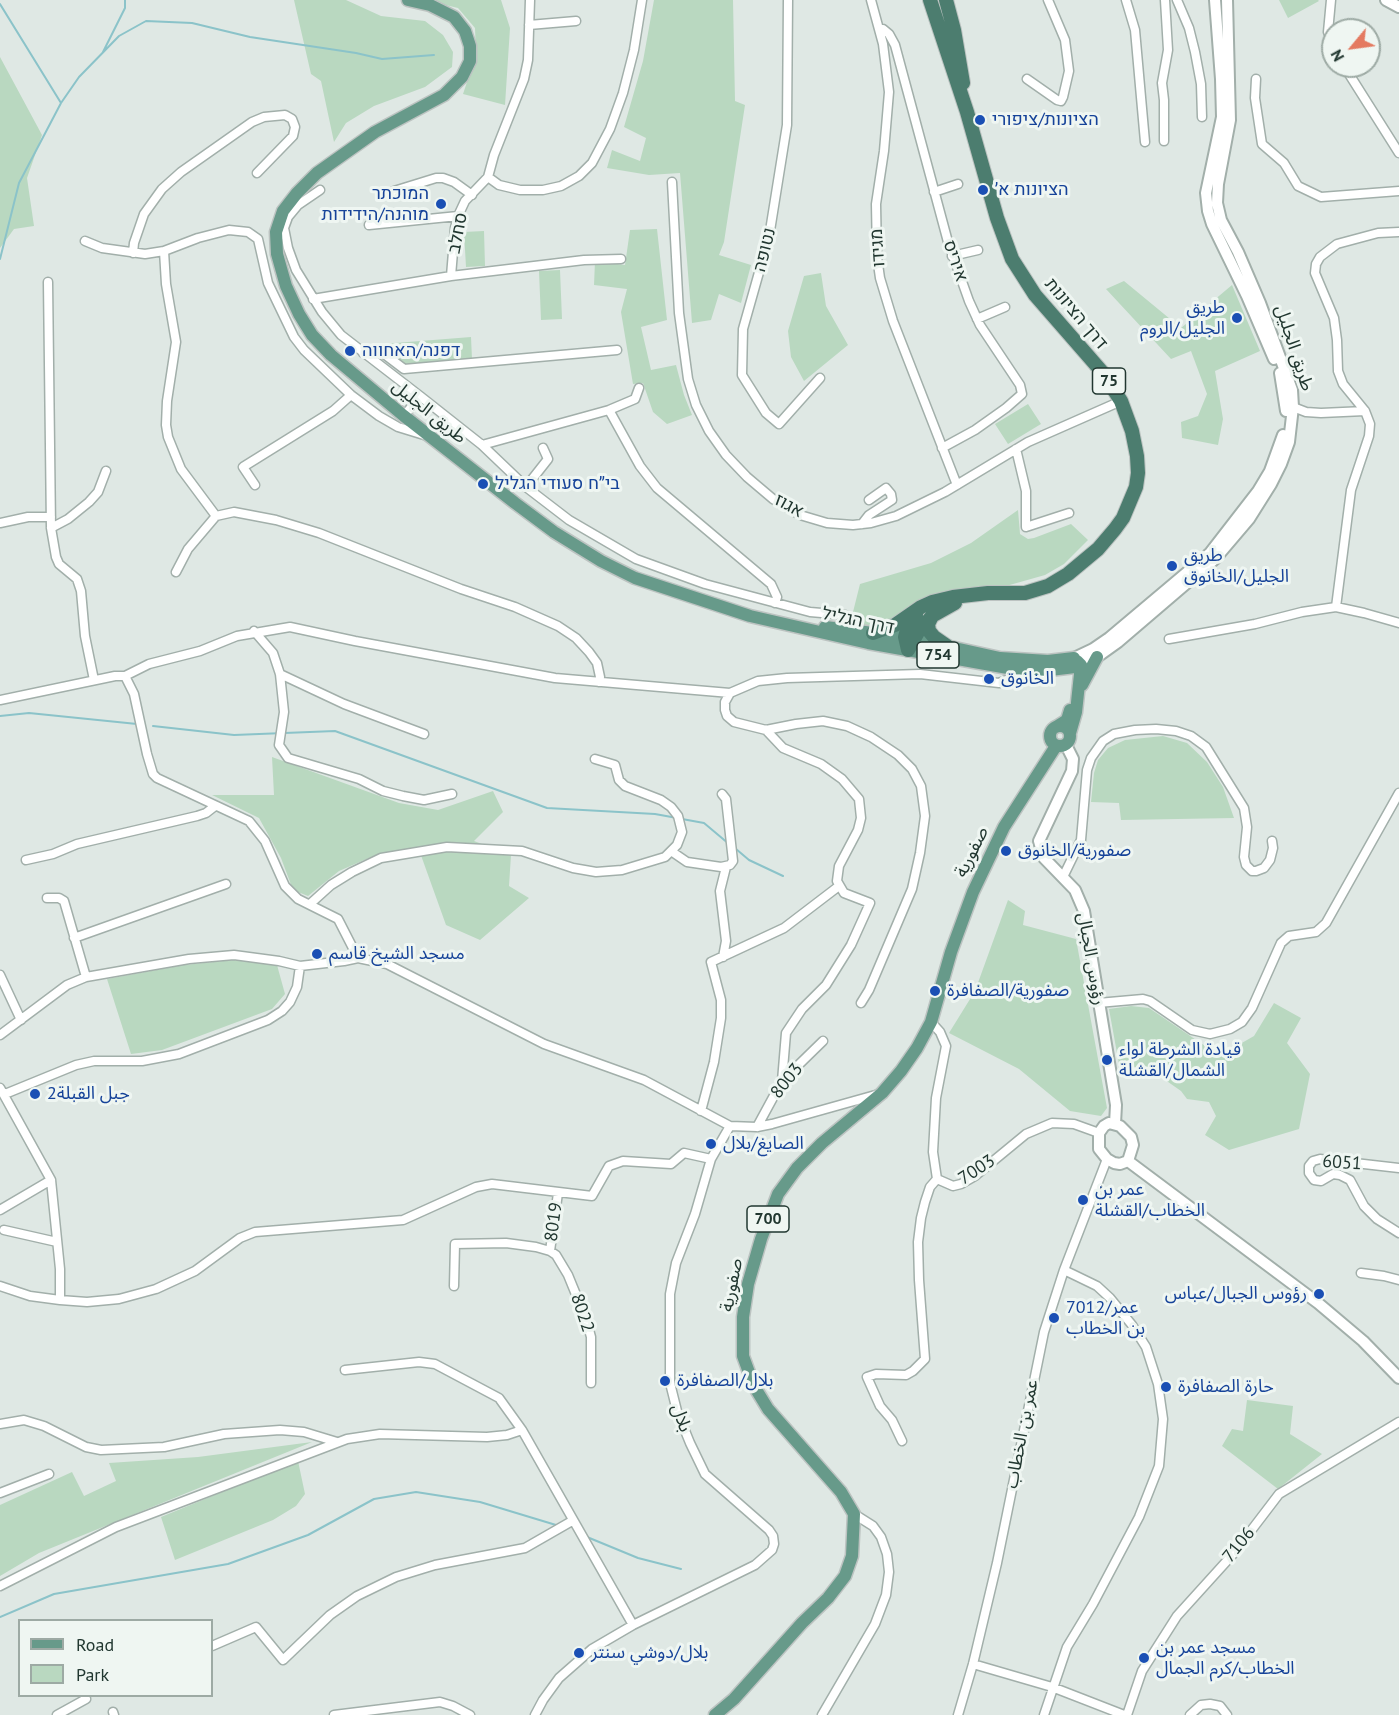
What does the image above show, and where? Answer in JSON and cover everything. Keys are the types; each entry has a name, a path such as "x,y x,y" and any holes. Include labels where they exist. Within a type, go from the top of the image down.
{"highway":[{"name":"דרך הציונות","path":"930,0 968,112 997,218 1012,259 1035,294 1103,373 1121,401 1132,431 1138,473 1136,487 1123,518 1091,555 1068,574 1048,586 1025,593 988,593 932,602"},
{"name":"דרך הציונות","path":"946,0 960,57 968,112"},
{"name":"דרך הציונות","path":"909,642 932,616 952,603 988,593"},
{"path":"873,633 895,626 932,602"},
{"path":"909,642 911,621 932,602"},
{"path":"932,616 928,624 929,631 934,638 947,646"}],"main road":[{"name":"طريق الجليل","path":"408,0 430,5 454,17 465,32 470,46 470,61 462,77 444,95 375,132 316,173 283,211 275,243 286,286 312,335 404,416 554,532 601,561 636,578 678,593 750,616 797,625"},
{"name":"דרך הגליל","path":"797,625 839,637 947,646 1000,658 1077,663"},
{"name":"דרך הגליל","path":"797,625 873,633 1008,668 1054,670 1077,663"},
{"path":"1076,696 1097,657"},
{"name":"صفورية","path":"854,1514 841,1492 768,1409 754,1386 743,1356 743,1317 748,1284 761,1239 778,1194 797,1168 822,1143 882,1093 901,1071 931,1022 951,952 973,892 1004,827 1064,741 1076,696 1077,663"},
{"path":"1054,670 1071,680 1076,696"},
{"name":"صفورية","path":"1056,727 1067,720 1076,696"},
{"path":"1063,726 1064,741 1050,738 1051,731 1056,727 1063,726"},
{"path":"715,1715 735,1699 802,1623 828,1598 845,1576 852,1556 854,1514"},
{"path":"726,1715 735,1699"}],"street":[{"name":"סחלב","path":"530,0 528,60 524,79 494,154 488,177 465,201 458,216 451,276 584,260 621,260"},
{"path":"488,177 499,185 520,190 543,190 561,186 579,176 592,163 610,129 623,93 634,50 642,0"},
{"name":"נטופה","path":"788,0 787,125 769,237 743,329 742,375 766,413 779,424 819,378"},
{"name":"מגידו","path":"870,0 879,29 889,92 884,151 876,204 877,257 880,278 893,321 957,485"},
{"path":"1027,80 1061,101 1069,71 1065,40 1048,0"},
{"path":"1126,0 1135,30 1145,142"},
{"path":"1164,141 1162,83 1168,50 1165,0"},
{"path":"1177,0 1189,28 1195,52 1201,84 1202,117"},
{"name":"طريق الجليل","path":"1077,663 1210,553 1258,491 1270,471 1282,441 1287,407 1279,370 1208,211 1206,193 1222,117 1215,0"},
{"name":"طريق الجليل","path":"1077,663 1097,657 1166,603 1215,559 1249,519 1271,484 1288,442 1293,407 1292,390 1247,272 1221,220 1217,204 1218,184 1230,120 1227,0"},
{"path":"1329,18 1331,0"},
{"path":"1386,0 1399,7"},
{"path":"529,25 576,21"},
{"name":"איריס","path":"879,29 889,34 895,45 952,256 977,319 1020,385 1022,394 983,424 942,448"},
{"path":"1352,78 1399,153"},
{"path":"1256,79 1262,144 1284,163 1298,186 1321,197 1399,191"},
{"path":"133,253 144,214 162,189 181,172 252,122 264,117 285,115 292,119 295,127 293,136 257,173"},
{"path":"394,191 443,178 454,182 472,195"},
{"name":"אגוז","path":"672,182 682,344 688,379 696,405 709,431 726,455 773,500 800,515 827,523 862,524 896,516 957,485 1016,449 1121,401"},
{"path":"934,192 958,184"},
{"path":"320,190 298,205 288,217 285,228 288,248 296,270 313,299 341,335 482,445 526,487 569,520 636,559 705,585 810,612 844,615"},
{"path":"369,225 458,216"},
{"path":"85,241 102,248 133,253 165,251 198,238 229,230 255,235 258,239 268,283 294,337 304,351 351,395 398,427 431,437"},
{"path":"1336,608 1352,490 1369,436 1370,424 1365,411 1343,384 1338,371 1334,318 1315,273 1316,264 1320,257 1337,244 1378,233 1399,232"},
{"path":"952,256 978,250"},
{"path":"165,251 166,284 176,342 166,401 168,438 181,469 216,516"},
{"path":"313,299 451,276"},
{"path":"48,282 51,528 56,557 76,579 81,591 85,636 94,680"},
{"path":"977,319 1005,307"},
{"path":"363,352 379,350 404,369 617,350"},
{"path":"482,445 609,410 635,399 639,388"},
{"path":"255,485 243,467 333,411 351,395"},
{"path":"404,416 420,396"},
{"path":"1293,407 1306,412 1321,413 1365,411"},
{"path":"609,410 640,466 657,488 771,584 777,597 776,603"},
{"path":"526,487 548,459 543,448"},
{"path":"1016,449 1026,491 1026,526 1069,513"},
{"path":"51,528 68,519 89,502 98,492 106,471"},
{"path":"862,524 869,515 892,500 886,488 869,500"},
{"path":"176,572 188,549 216,516 234,512 276,520 319,533 461,589 514,606 558,626 576,638 597,663 599,681"},
{"path":"0,523 51,517"},
{"path":"1169,639 1255,624 1302,612 1336,608 1399,623"},
{"path":"0,700 94,680 125,676 149,664 200,651 237,636 290,627 555,678 730,693 758,681 788,678 920,674 999,683 1012,678 1039,676 1054,670"},
{"path":"254,632 273,653 280,674 284,712 279,745 288,758 359,779 383,791 403,796 424,800 452,794"},
{"path":"280,674 344,704 424,734"},
{"path":"125,676 134,694 153,774 161,781 249,821 266,840 285,886 298,899 338,919 358,958"},
{"path":"730,693 726,702 727,717 734,722 766,730 823,721 847,726 871,737 898,755 912,769 921,786 925,816 921,853 912,889 869,990 861,1003"},
{"path":"766,730 783,748 821,764 842,779 859,799 861,818 858,830 836,873 839,886 844,892 870,903 851,945 826,985 802,1009 786,1033 782,1081"},
{"path":"1063,877 1081,840 1087,770 1091,758 1103,741 1114,734 1135,730 1176,730 1191,736 1206,747 1244,808 1247,827 1244,857 1246,865 1252,870 1264,868 1270,860 1272,841"},
{"name":"رؤوس الجبال","path":"1064,741 1073,759 1072,771 1039,841 1044,858 1075,890 1084,911 1116,1105 1115,1124"},
{"path":"310,904 331,885 381,858 447,847 522,851 573,868 596,872 622,870 665,857 677,845 682,832 678,816 661,800 625,786 619,780 615,765 595,759"},
{"path":"1098,1003 1143,999 1150,1001 1192,1030 1210,1034 1230,1029 1242,1022 1252,1008 1281,943 1289,936 1316,932 1326,923 1399,793"},
{"path":"722,794 726,799 733,861 726,867 720,891 726,941 723,957"},
{"path":"26,860 54,854 76,844 197,816 215,806"},
{"path":"671,851 687,862 726,867"},
{"path":"74,938 226,884"},
{"path":"701,1112 714,1062 721,1018 721,1000 711,962 784,928 839,886"},
{"path":"47,898 59,898 64,901 86,977"},
{"path":"0,1035 68,985 86,977 189,958 234,955 300,966 358,958 387,964 544,1044 644,1080 730,1126 757,1127 882,1093"},
{"path":"60,1300 51,1179 2,1091 85,1063 114,1059 142,1061 178,1054 268,1020 282,1011 290,1002 297,987 300,966"},
{"path":"0,975 21,1020"},
{"name":"7003","path":"931,1022 940,1032 946,1046 936,1098 933,1152 937,1179 953,1186 961,1184 975,1176 1026,1134 1052,1123 1074,1124 1099,1133"},
{"name":"8003","path":"757,1127 782,1081 823,1041"},
{"path":"1115,1124 1127,1131 1133,1145 1128,1161 1120,1164 1107,1159 1099,1149 1099,1133 1104,1126 1115,1124"},
{"name":"بلال","path":"535,1715 559,1678 592,1649 633,1625 755,1565 768,1555 774,1544 769,1530 705,1474 677,1411 670,1383 670,1294 676,1263 696,1214 711,1159 730,1126"},
{"path":"0,1286 30,1296 60,1300 87,1302 119,1299 156,1289 195,1271 240,1238 255,1232 403,1220 476,1187 492,1184 592,1196 609,1166 623,1161 671,1164 684,1153 711,1159"},
{"name":"عمر بن الخطاب","path":"958,1715 973,1664 1019,1461 1044,1332 1064,1270 1107,1159"},
{"name":"6051","path":"1399,1168 1320,1159 1313,1161 1309,1166 1309,1173 1314,1180 1321,1181 1333,1174 1350,1180 1364,1206 1377,1219 1399,1233"},
{"path":"1128,1161 1318,1303 1363,1341 1399,1378"},
{"path":"0,1210 51,1179"},
{"path":"902,1441 891,1420 880,1406 867,1377 876,1374 906,1375 914,1371 925,1359 918,1242 925,1202 930,1187 937,1179"},
{"name":"8019","path":"550,1251 558,1193"},
{"path":"4,1230 57,1242"},
{"path":"454,1286 455,1244 506,1243 536,1246 550,1251"},
{"name":"8022","path":"550,1251 556,1255 568,1275 586,1319 591,1337 591,1383"},
{"path":"1044,1715 1067,1647 1093,1604 1139,1517 1159,1466 1163,1419 1158,1384 1146,1347 1132,1325 1097,1286 1064,1270"},
{"path":"1361,1274 1399,1280"},
{"path":"345,1370 419,1362 435,1364 499,1398 522,1430 633,1625"},
{"path":"0,1424 24,1420 101,1450 164,1447 225,1434 280,1430 304,1432 337,1442"},
{"name":"7106","path":"1125,1715 1142,1671 1178,1616 1234,1553 1279,1494 1399,1422"},
{"path":"0,1586 116,1527 337,1442 380,1434 487,1437 507,1435 522,1430"},
{"path":"0,1493 49,1474"},
{"path":"822,1715 875,1624 886,1595 889,1572 881,1537 866,1519 854,1514"},
{"path":"213,1646 256,1627 283,1660 330,1615 357,1596 396,1577 435,1565 525,1548 572,1521"},
{"path":"973,1664 1052,1687 1125,1715"},
{"path":"57,1715 86,1699"},
{"path":"334,1715 440,1702 470,1715"},
{"path":"1190,1715 1201,1705 1210,1704 1220,1706 1227,1715"}],"green space":[{"path":"294,0 346,0 381,16 425,21 443,35 453,52 452,67 425,87 374,106 346,123 334,142 321,81 311,74"},
{"path":"425,0 501,0 510,28 505,105 463,94 476,55 475,28 458,8"},
{"path":"654,0 733,0 735,101 745,105 724,242 719,255 751,265 741,303 719,294 711,320 692,323 680,173 649,175 607,168 612,150 640,161 646,138 624,127 643,61"},
{"path":"1279,0 1318,0 1319,1 1288,18"},
{"path":"0,57 42,135 27,178 34,226 14,229 0,248"},
{"path":"657,229 667,320 641,327 651,370 676,365 692,415 667,424 653,412 643,383 633,384 621,312 627,289 594,285 595,261 625,265 630,230"},
{"path":"484,231 485,266 466,267 464,232"},
{"path":"560,270 562,319 541,320 539,271"},
{"path":"821,273 826,306 848,345 804,381 791,357 788,331 804,276"},
{"path":"1124,281 1181,328 1232,285 1260,351 1215,371 1223,419 1218,445 1182,438 1181,422 1198,416 1207,394 1191,351 1171,359 1106,289"},
{"path":"471,337 472,359 396,368 370,345"},
{"path":"1028,404 1041,424 1008,444 995,424"},
{"path":"1018,510 1020,534 1028,539 1071,524 1088,540 1064,564 1045,575 959,596 882,628 850,624 860,584 931,563 971,543"},
{"path":"1163,736 1187,743 1207,762 1223,787 1234,818 1121,820 1119,803 1091,802 1094,773 1098,760 1108,748 1125,740"},
{"path":"272,757 399,803 438,810 493,791 503,812 474,841 511,855 509,886 529,898 480,940 446,925 418,847 378,854 339,871 308,896 293,890 281,858 259,818 212,795 274,795"},
{"path":"1008,900 1025,911 1023,925 1076,939 1107,1108 1101,1116 1070,1111 1019,1069 949,1033 975,991"},
{"path":"233,960 277,965 285,994 272,1009 162,1050 131,1054 107,979 184,965"},
{"path":"1274,1003 1301,1018 1287,1043 1310,1074 1299,1129 1229,1150 1205,1135 1216,1116 1209,1102 1187,1099 1181,1091 1151,1070 1119,1064 1109,1009 1131,1006 1149,1008 1211,1050 1226,1052 1254,1036"},
{"path":"1247,1400 1293,1406 1290,1434 1322,1454 1278,1489 1222,1446 1232,1429 1243,1431"},
{"path":"312,1442 39,1553 0,1576 0,1505 72,1472 84,1496 116,1481 109,1463 198,1457"},
{"path":"298,1461 305,1494 296,1506 273,1520 175,1560 161,1517"}],"waterway":[{"path":"103,52 125,8 125,0"},
{"path":"0,4 61,103"},
{"path":"0,259 19,183 61,103 79,77 119,36 146,21 192,23 250,37 382,59 434,55"},
{"path":"0,716 29,713 137,724"},
{"path":"153,726 234,735 335,731 547,808 655,814 677,818"},
{"path":"682,819 704,823 729,844"},
{"path":"736,849 749,860 783,876"},
{"path":"0,1617 54,1594 228,1564 308,1535 374,1499 416,1492 480,1502 556,1525"},
{"path":"587,1537 638,1558 681,1569"}],"place":[{"name":"הציונות/ציפורי","path":"980,120"},
{"name":"הציונות א׳","path":"983,190"},
{"name":"המוכתר מוהנה/הידידות","path":"441,204"},
{"name":"طريق الجليل/الروم","path":"1237,318"},
{"name":"דפנה/האחווה","path":"350,351"},
{"name":"בי״ח סעודי הגליל","path":"483,484"},
{"name":"طريق الجليل/الخانوق","path":"1172,566"},
{"name":"الخانوق","path":"989,679"},
{"name":"صفورية/الخانوق","path":"1006,851"},
{"name":"مسجد الشيخ قاسم","path":"317,954"},
{"name":"صفورية/الصفافرة","path":"935,991"},
{"name":"قيادة الشرطة لواء الشمال/القشلة","path":"1107,1060"},
{"name":"جبل القبلة2","path":"35,1094"},
{"name":"الصايغ/بلال","path":"711,1144"},
{"name":"عمر بن الخطاب/القشلة","path":"1083,1200"},
{"name":"رؤوس الجبال/عباس","path":"1319,1294"},
{"name":"7012/عمر بن الخطاب","path":"1054,1318"},
{"name":"بلال/الصفافرة","path":"665,1381"},
{"name":"حارة الصفافرة","path":"1166,1387"},
{"name":"بلال/دوشي سنتر","path":"579,1653"},
{"name":"مسجد عمر بن الخطاب/كرم الجمال","path":"1144,1658"}]}
